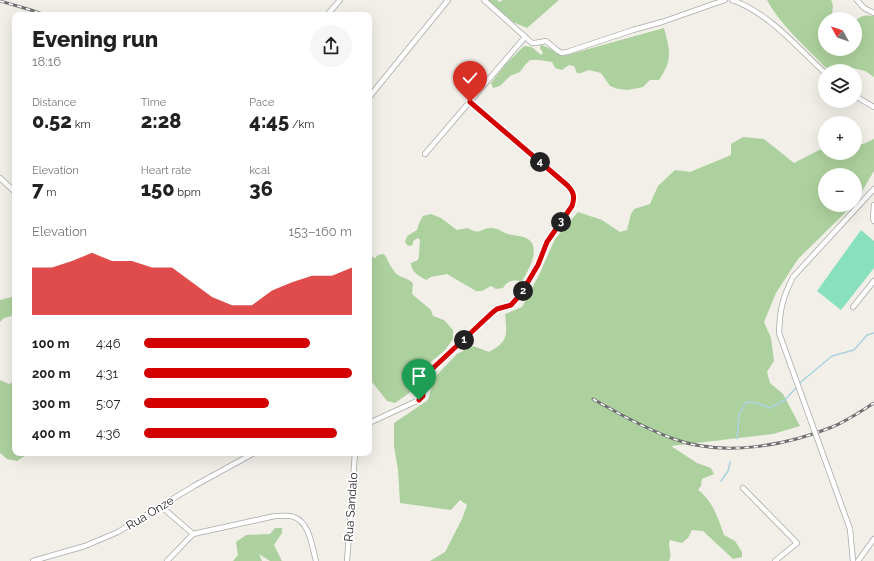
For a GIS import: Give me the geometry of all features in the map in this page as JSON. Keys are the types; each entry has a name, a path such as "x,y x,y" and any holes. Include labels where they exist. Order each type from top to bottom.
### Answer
{"street":[{"path":"330,12 340,0"},
{"path":"372,94 448,0"},
{"path":"484,0 525,37 535,43 546,41 558,51 562,52 567,52 662,22 725,0"},
{"path":"732,0 765,18 779,29 818,66"},
{"path":"858,0 864,8 874,13"},
{"path":"425,154 525,37"},
{"path":"862,100 874,107"},
{"path":"372,422 419,400 423,396 423,381 430,371 493,312 514,302 533,274 547,242 574,201 574,193 567,185 470,102"},
{"path":"0,178 12,189"},
{"path":"853,561 850,529 779,333 780,314 784,294 793,277 874,189"},
{"path":"874,205 874,221"},
{"path":"853,307 874,281"},
{"name":"Rua Onze","path":"33,561 85,546 118,532 162,507 194,486 249,456"},
{"name":"Rua Sandalo","path":"347,561 355,456"},
{"path":"743,488 797,543 775,561"},
{"path":"162,507 194,534"},
{"path":"167,561 194,534 275,516 288,516 296,518 306,528 316,561"},
{"path":"858,561 874,540"}],"green space":[{"path":"488,0 497,0 500,2 502,0 559,0 527,28 513,22"},
{"path":"767,0 831,0 833,5 832,12 818,12 818,56 862,56 862,16 874,16 874,77 862,70 862,64 822,64 787,28"},
{"path":"664,28 669,49 667,67 659,80 650,80 643,87 628,90 618,89 610,86 601,73 589,70 577,73 574,66 569,65 562,70 555,68 552,62 539,60 530,60 520,72 510,76 500,86 493,88 491,83 506,64 524,46 532,47 541,55 543,53 540,48 541,45 563,56"},
{"path":"743,137 764,139 794,163 818,151 818,160 862,160 862,144 874,139 874,171 862,191 862,168 818,168 818,212 846,212 798,259 776,293 764,322 771,338 774,361 767,372 770,383 783,394 800,426 773,434 671,446 697,463 711,468 714,474 702,479 701,486 698,490 708,499 717,516 724,535 735,541 742,552 742,557 733,559 703,531 692,530 688,538 682,543 670,540 669,561 430,561 445,552 462,519 467,505 460,500 451,510 400,503 398,470 394,446 394,423 428,400 434,378 457,354 473,346 489,352 503,341 506,332 505,314 522,307 539,275 555,239 578,212 602,220 620,232 627,230 631,214 634,209 650,204 658,186 675,170 690,172 731,155 731,144"},
{"path":"431,214 441,218 457,230 468,228 478,232 488,228 494,228 508,234 526,238 531,242 534,252 533,259 522,281 511,281 503,288 496,289 491,286 482,291 476,291 447,274 431,277 426,280 418,275 412,269 411,263 418,260 420,240 418,238 413,241 413,245 408,246 405,242 407,236 417,230 423,216"},
{"path":"861,230 874,241 874,268 841,310 817,291"},
{"path":"384,254 396,273 413,283 412,294 431,310 433,316 444,320 453,330 453,339 445,350 425,367 417,379 412,391 395,403 387,401 372,382 372,256 375,258 378,255"},
{"path":"12,297 12,316 4,318 0,322 0,300"},
{"path":"0,380 9,384 12,382 12,456 24,456 17,461 7,459 0,453"},
{"path":"275,528 282,528 282,533 274,545 282,561 270,561 259,554 262,561 233,561 238,555 236,542 246,535 270,534"}],"waterway":[{"path":"737,439 739,415 746,402 757,403 770,408 785,400 802,381 832,356 854,350 867,335 874,333"},
{"path":"721,481 728,471 730,462"}],"railway":[{"path":"0,1 37,12"},
{"path":"593,399 643,426 674,439 693,444 733,448 774,444 814,434 843,422 874,403"}],"route":[{"path":"419,400 423,396 423,381 425,376 493,312 497,309 511,305 520,295 538,265 547,242 574,201 574,193 572,189 470,102"}]}
